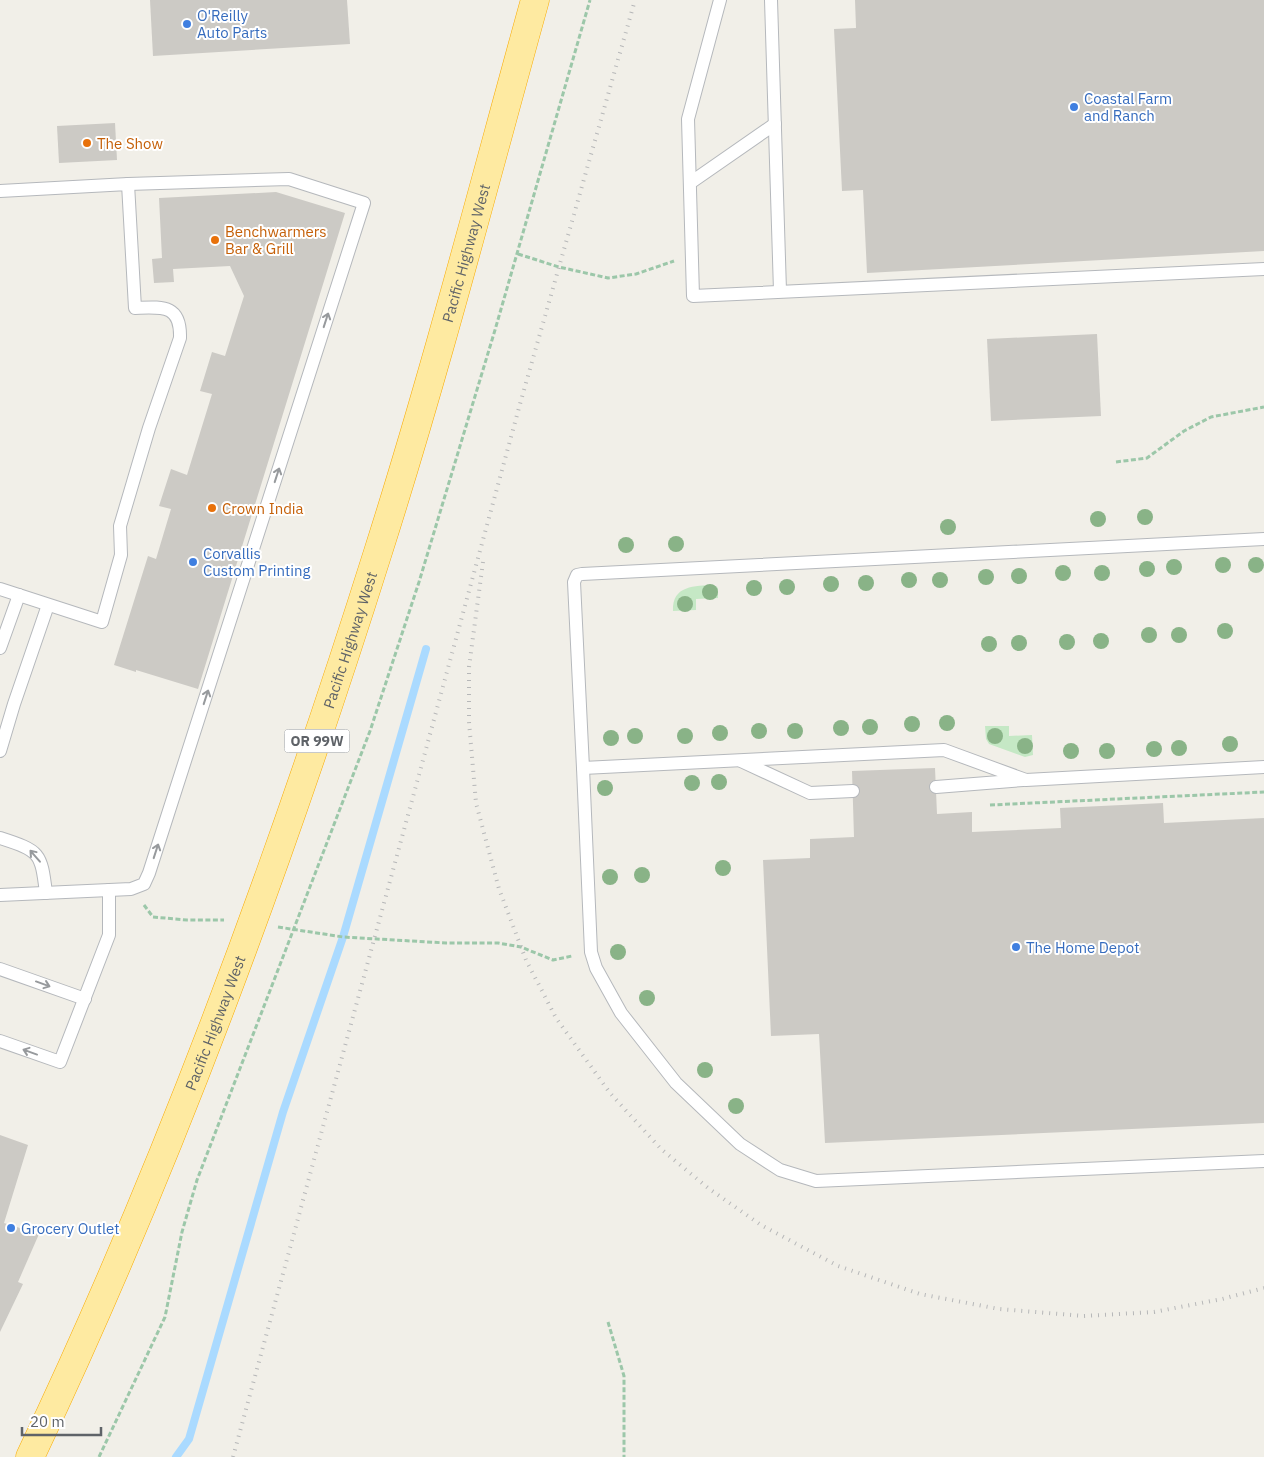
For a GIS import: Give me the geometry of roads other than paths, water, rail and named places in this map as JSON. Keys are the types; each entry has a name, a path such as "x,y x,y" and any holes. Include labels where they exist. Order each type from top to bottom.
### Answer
{"highway":[{"name":"Pacific Highway West","path":"30,1457 113,1273 190,1090 320,733 379,548 451,303 535,0"}],"lane":[{"path":"720,0 688,119 693,296 1264,269"},
{"path":"771,0 780,292"},
{"path":"690,183 775,124"},
{"path":"0,191 128,184 289,179 364,203 144,884 131,889 0,896"},
{"path":"0,589 102,622 121,555 120,526 149,428 180,338 180,324 173,312 162,307 135,308 128,184"},
{"path":"1264,539 577,575 574,582 591,952 596,968 621,1013 680,1088 740,1144 780,1170 816,1181 1264,1161"},
{"path":"0,648 19,595"},
{"path":"0,751 48,605"},
{"path":"583,768 944,750 1026,780"},
{"path":"738,760 810,793 852,791"},
{"path":"936,787 1264,766"},
{"path":"0,838 22,845 35,853 42,866 46,893"},
{"path":"0,1041 60,1062 109,935 109,890"},
{"path":"0,969 85,999"}],"waterway":[{"path":"176,1457 189,1439 283,1112 343,937 426,649"}],"railway":[{"path":"233,1457 520,404 635,0"},
{"path":"483,562 469,667 469,722 476,803 499,889 526,960 556,1018 610,1093 661,1149 708,1188 761,1225 838,1266 920,1294 999,1309 1084,1316 1154,1312 1222,1299 1264,1288"}],"place":[{"name":"O'Reilly Auto Parts","path":"187,24"},
{"name":"Coastal Farm and Ranch","path":"1074,107"},
{"name":"The Show","path":"87,143"},
{"name":"Benchwarmers Bar & Grill","path":"215,240"},
{"name":"Crown India","path":"212,508"},
{"name":"Corvallis Custom Printing","path":"193,562"},
{"name":"The Home Depot","path":"1016,947"},
{"name":"Grocery Outlet","path":"11,1228"}]}
